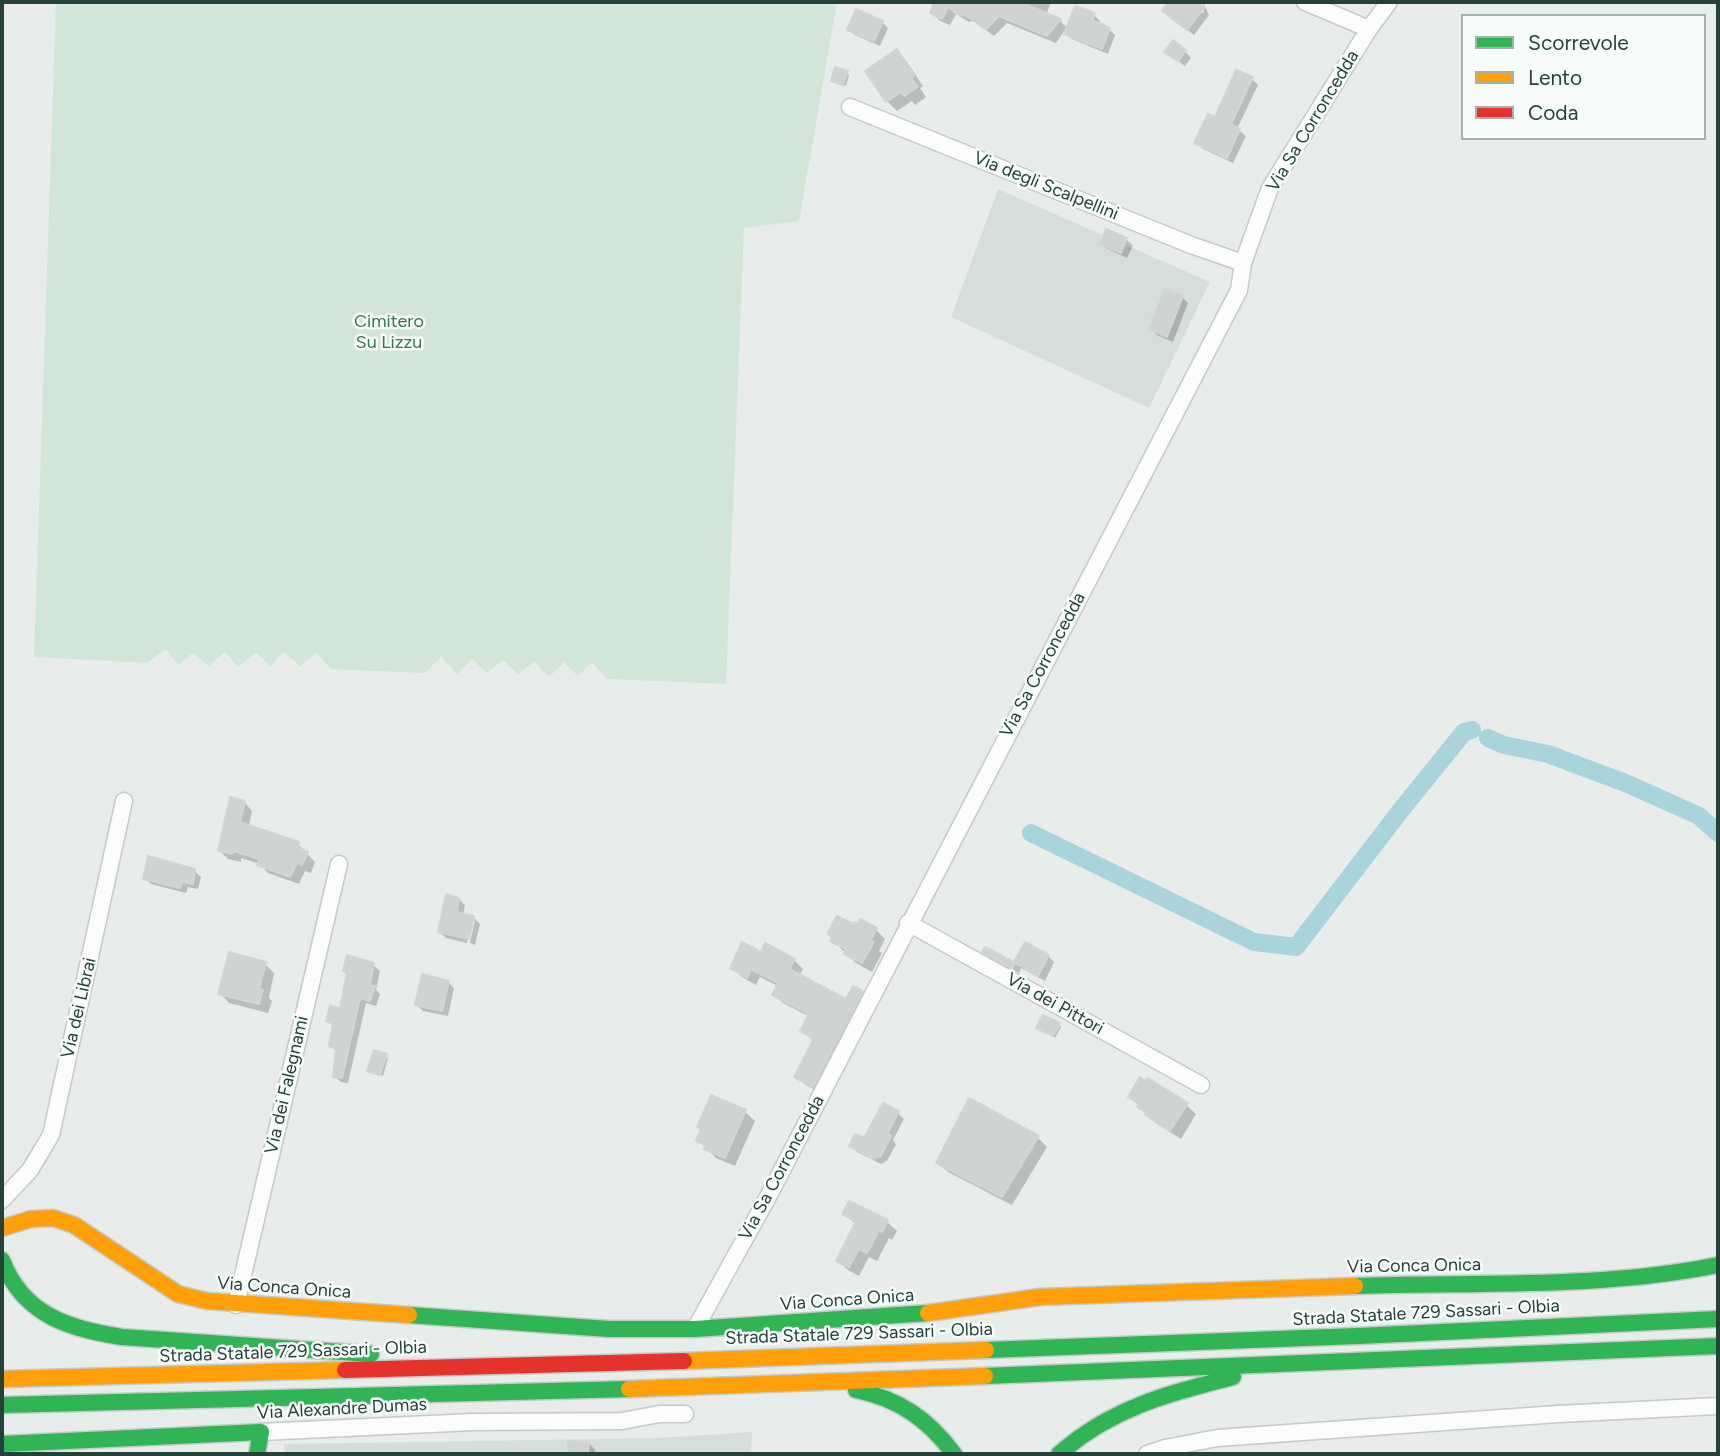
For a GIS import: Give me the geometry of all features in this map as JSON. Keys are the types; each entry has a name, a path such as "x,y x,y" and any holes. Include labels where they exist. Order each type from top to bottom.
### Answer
{"main road":[{"name":"Via Conca Onica","path":"2,1228 31,1219 53,1218 74,1225 178,1294 207,1301 609,1329 695,1329 907,1316 1040,1297 1381,1285 1609,1281 1668,1275 1718,1265"},
{"path":"2,1260 5,1274 12,1286 30,1303 82,1331 122,1337 518,1365"},
{"path":"1654,1321 1718,1310"},
{"name":"Strada Statale 729 Sassari - Olbia","path":"2,1379 263,1374 1358,1336 1718,1319"},
{"path":"2,1405 575,1391 1687,1347 1718,1348"},
{"path":"1059,1454 1111,1415 1154,1397 1295,1362"},
{"path":"804,1382 881,1394 911,1408 941,1436 954,1454"},
{"path":"257,1454 261,1432"},
{"name":"Via Alexandre Dumas","path":"2,1444 261,1432"}],"street":[{"path":"1305,2 1369,29"},
{"name":"Via Sa Corroncedda","path":"695,1329 769,1195 1239,290 1243,263 1270,188 1369,29 1389,2"},
{"name":"Via degli Scalpellini","path":"850,107 1191,245 1243,263"},
{"name":"Via dei Librai","path":"2,1200 30,1170 51,1135 124,801"},
{"name":"Via dei Falegnami","path":"236,1305 339,864"},
{"name":"Via dei Pittori","path":"908,923 1201,1085"},
{"path":"1147,1454 1217,1438 1489,1418 1718,1406"},
{"name":"Via Alexandre Dumas","path":"261,1432 428,1424 622,1421 659,1414 685,1414"}],"shaded area":[{"path":"998,189 1210,282 1149,408 951,317"},
{"path":"752,1432 751,1454 285,1454 284,1444 659,1438"}],"green space":[{"name":"Cimitero Su Lizzu","path":"56,2 837,2 799,221 744,228 726,684 607,679 592,662 578,676 564,662 549,677 534,662 518,674 503,660 487,673 472,659 457,674 441,657 425,673 331,669 316,653 300,666 284,652 270,666 256,652 238,667 225,652 209,666 193,653 178,665 166,649 147,663 34,657"}],"building":[{"path":"934,2 1020,2 1061,19 1047,36 999,16 986,29 948,7 942,19 930,13"},
{"path":"1168,2 1198,2 1204,8 1187,30 1162,11"},
{"path":"1075,6 1095,13 1092,20 1110,28 1102,49 1064,34"},
{"path":"856,9 883,21 874,41 847,30"},
{"path":"1173,40 1186,50 1178,61 1164,52"},
{"path":"897,49 918,87 904,96 901,92 886,102 865,71"},
{"path":"835,67 848,71 843,85 831,81"},
{"path":"1236,70 1253,77 1231,124 1240,129 1227,158 1194,143 1208,114 1215,117"},
{"path":"1106,229 1127,238 1121,253 1100,244"},
{"path":"1165,289 1183,296 1167,337 1149,329"},
{"path":"230,797 245,801 240,822 299,842 298,848 308,852 302,865 297,863 290,877 257,865 260,859 233,851 232,854 218,851"},
{"path":"148,856 195,869 193,884 182,882 180,888 143,879"},
{"path":"446,894 459,898 457,912 474,916 469,939 438,932"},
{"path":"837,916 853,924 857,924 860,919 877,928 870,941 874,942 862,963 844,954 846,949 830,941 832,937 827,934"},
{"path":"742,942 761,952 765,943 795,959 789,969 846,999 853,986 863,991 813,1087 794,1077 814,1038 800,1031 809,1014 772,995 778,983 751,969 747,978 730,968"},
{"path":"1025,942 1049,955 1038,976 1015,963 1012,969 982,952 985,947 1014,962"},
{"path":"229,952 266,962 259,989 263,990 259,1004 218,994"},
{"path":"347,955 374,963 370,985 375,986 370,1001 360,998 342,1078 333,1077 336,1049 329,1046 333,1024 326,1021 330,1006 340,1008 347,973 343,971"},
{"path":"422,974 449,981 442,1011 415,1005"},
{"path":"1043,1015 1060,1023 1053,1036 1036,1028"},
{"path":"374,1050 387,1054 380,1075 367,1071"},
{"path":"1140,1077 1146,1081 1148,1078 1188,1103 1170,1131 1145,1115 1146,1113 1137,1107 1139,1104 1128,1097"},
{"path":"711,1095 746,1110 725,1158 704,1149 706,1145 696,1141 701,1129 697,1127"},
{"path":"969,1098 1039,1136 1002,1197 936,1163"},
{"path":"883,1103 899,1111 887,1134 891,1136 881,1156 874,1159 849,1146 855,1134 864,1138"},
{"path":"849,1201 888,1220 882,1232 879,1230 867,1253 859,1249 849,1267 836,1261 856,1221 842,1214"},
{"path":"568,1441 589,1442 588,1454 568,1454"}],"waterway":[{"path":"1031,833 1254,942 1296,947 1464,732 1472,730"},
{"path":"1488,738 1504,745 1548,754 1628,784 1699,816 1718,833"}],"traffic: fast":[{"path":"2,1260 11,1279 35,1306 66,1324 102,1334 371,1354"},
{"path":"1355,1286 1583,1281 1673,1273 1718,1265"},
{"path":"409,1315 609,1329 695,1329 928,1313"},
{"path":"986,1350 1718,1319"},
{"path":"985,1376 1718,1346"},
{"path":"1059,1454 1079,1438 1120,1414 1163,1397 1233,1377"},
{"path":"2,1405 629,1389"},
{"path":"856,1390 886,1399 911,1412 934,1431 954,1454"},
{"path":"2,1444 261,1432 257,1454"}],"traffic: slow":[{"path":"2,1228 31,1219 53,1218 74,1225 178,1294 207,1301 409,1315"},
{"path":"928,1313 1040,1297 1355,1286"},
{"path":"684,1361 986,1350"},
{"path":"2,1379 345,1370"},
{"path":"629,1389 985,1376"}],"traffic: jam":[{"path":"345,1370 684,1361"}]}
